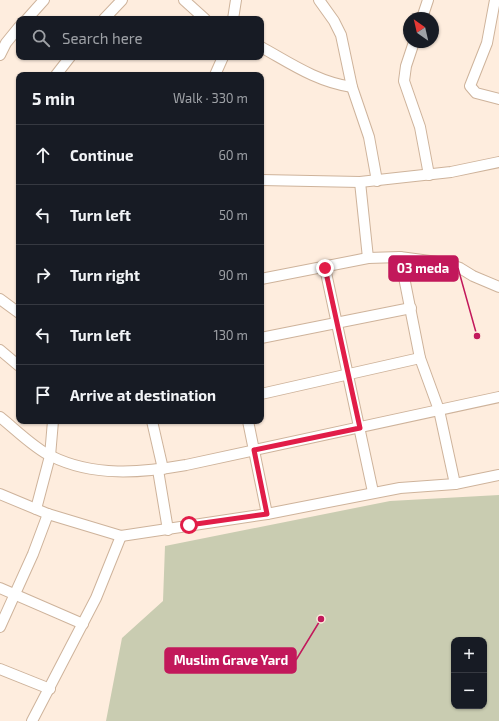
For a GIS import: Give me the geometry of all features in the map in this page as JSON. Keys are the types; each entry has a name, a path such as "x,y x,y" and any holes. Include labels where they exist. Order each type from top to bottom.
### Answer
{"street":[{"path":"30,16 44,0"},
{"path":"107,16 122,0"},
{"path":"184,0 202,16"},
{"path":"233,16 236,0"},
{"path":"319,0 334,21 341,35 352,87 369,137 377,181"},
{"path":"424,12 428,0"},
{"path":"495,0 487,43 470,86 476,93 499,100"},
{"path":"0,55 3,41 16,30"},
{"path":"412,48 406,66 404,81 420,127 430,175"},
{"path":"264,49 316,78 335,85 352,87"},
{"path":"58,72 68,60"},
{"path":"216,72 222,60"},
{"path":"264,180 377,181 430,175 499,162"},
{"path":"360,182 368,258"},
{"path":"400,257 420,358 439,410 455,484"},
{"path":"264,278 325,268 368,258 400,257 445,263 460,268 473,276 499,286"},
{"path":"325,268 373,492"},
{"path":"0,300 16,311"},
{"path":"264,337 411,308"},
{"path":"0,350 16,363"},
{"path":"264,393 420,358"},
{"path":"0,417 50,456 80,466 111,472 160,470 360,428 499,396"},
{"path":"36,509 50,456 53,424"},
{"path":"152,424 168,530"},
{"path":"249,424 267,514"},
{"path":"0,494 48,514 122,536 267,514 351,499 373,492 400,488 455,484 499,475"},
{"path":"0,627 48,514"},
{"path":"32,721 96,598 122,536"},
{"path":"0,588 83,624"},
{"path":"0,669 50,689"}],"green space":[{"path":"499,495 499,721 106,721 122,638 163,601 165,546 390,501"}],"place":[{"name":"03 meda","path":"477,336"},
{"name":"Muslim Grave Yard","path":"321,619"}],"route":[{"path":"189,525 267,514 254,450 360,428 325,268"}]}
